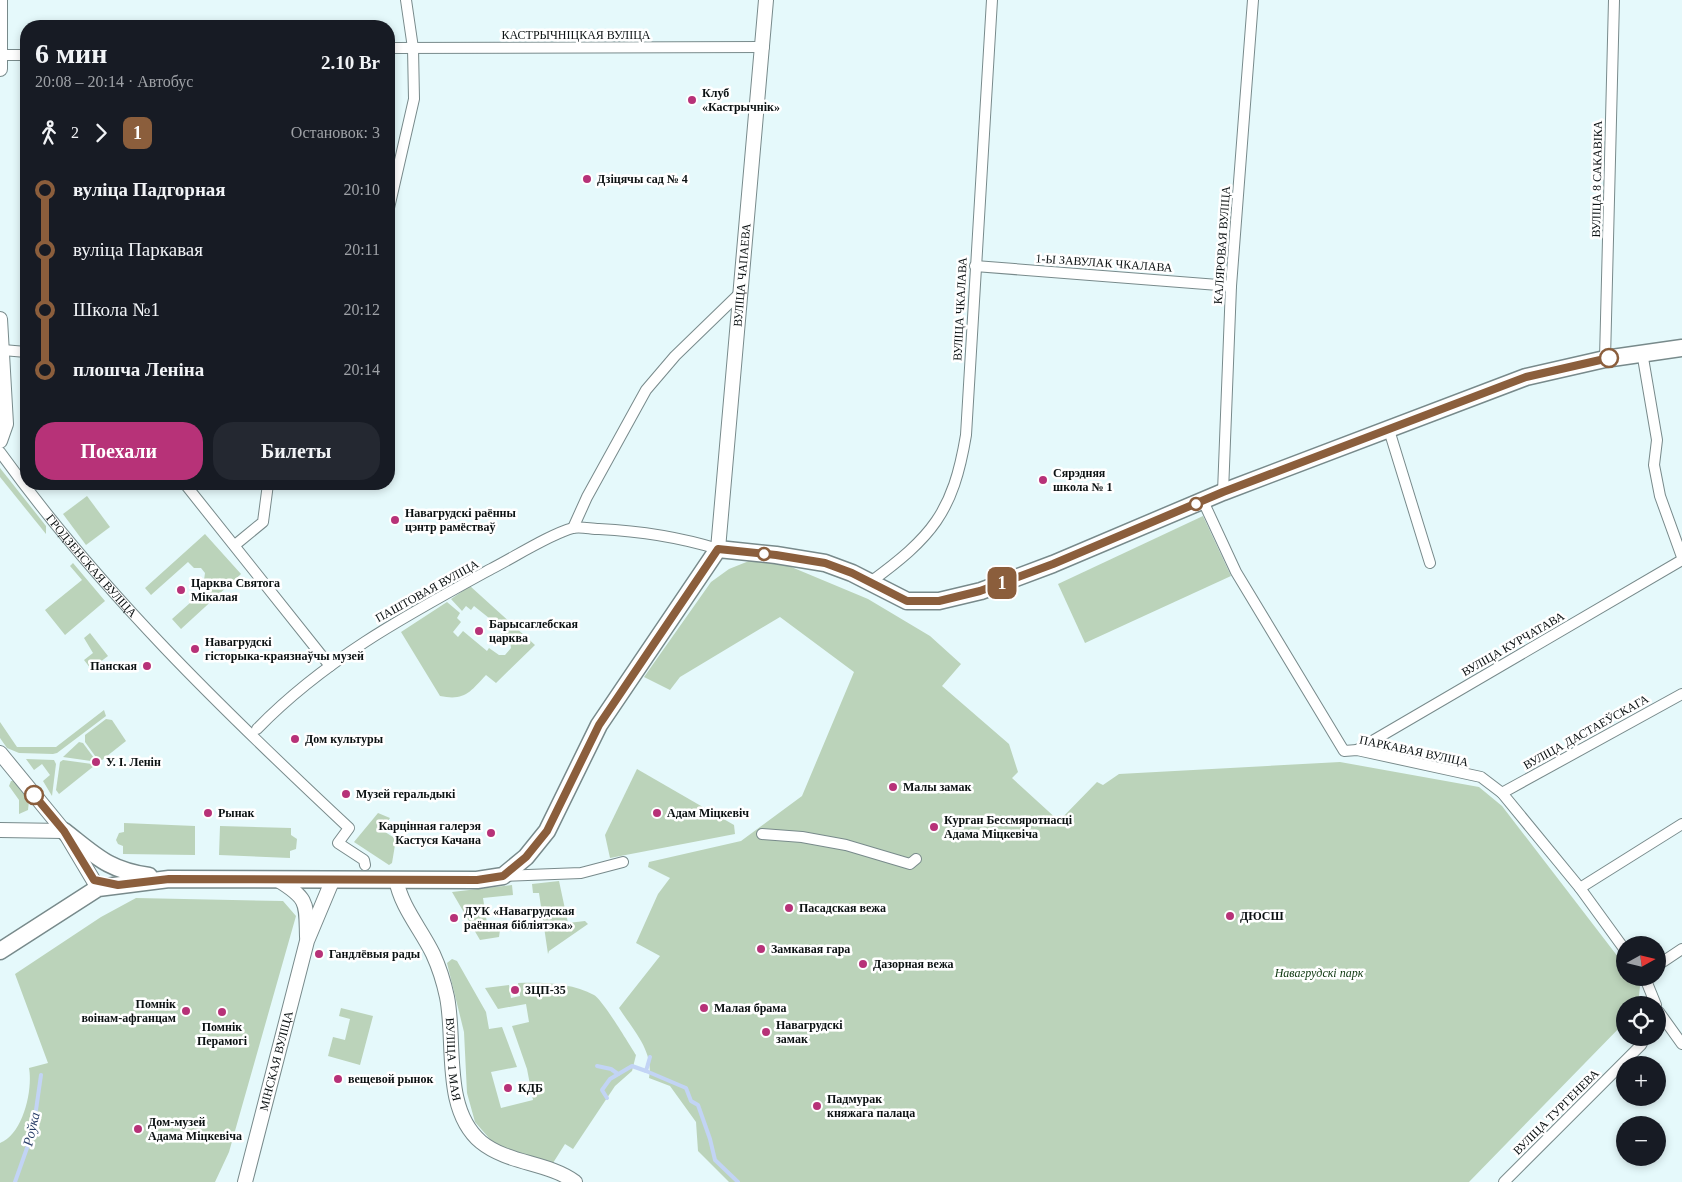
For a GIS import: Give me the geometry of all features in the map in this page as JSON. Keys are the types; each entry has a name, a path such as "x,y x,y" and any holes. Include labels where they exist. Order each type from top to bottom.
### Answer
{"main road":[{"path":"0,951 82,898 96,884 118,885 169,879 477,880 503,876 526,857 547,831 599,725 718,549 776,555 825,563 907,601 939,601 980,591 1053,564 1223,492 1526,377 1642,352 1682,348"},
{"path":"64,831 106,865 132,873 169,879"}],"street":[{"path":"0,0 0,62 20,56"},
{"path":"395,182 414,99 413,48 406,0"},
{"name":"ВУЛІЦА ЧАПАЕВА","path":"718,549 764,47 766,0"},
{"name":"ВУЛІЦА ЧКАЛАВА","path":"869,583 912,549 941,517 953,493 961,464 966,435 992,0"},
{"name":"КАЛЯРОВАЯ ВУЛІЦА","path":"1223,492 1232,286 1253,0"},
{"name":"ВУЛІЦА 8 САКАВІКА","path":"1605,359 1614,0"},
{"name":"КАСТРЫЧНІЦКАЯ ВУЛІЦА","path":"395,48 764,47"},
{"name":"1-Ы ЗАВУЛАК ЧКАЛАВА","path":"975,266 1232,286"},
{"path":"574,528 588,497 646,390 675,356 741,292"},
{"path":"0,319 6,424 0,441"},
{"path":"3,350 20,351"},
{"path":"1642,352 1657,440 1654,465 1660,496 1682,559"},
{"path":"1389,430 1430,563"},
{"name":"ГРОДЗЕНСКАЯ ВУЛІЦА","path":"0,452 20,480"},
{"name":"ГРОДЗЕНСКАЯ ВУЛІЦА","path":"27,490 79,555 191,675 250,736 349,828 338,843 364,860 365,864"},
{"path":"190,490 330,666"},
{"path":"235,545 263,522 267,490"},
{"name":"ПАРКАВАЯ ВУЛІЦА","path":"1203,501 1236,572 1344,751 1357,750 1481,778 1502,793 1580,888 1616,938"},
{"name":"ПАШТОВАЯ ВУЛІЦА","path":"257,729 288,698 330,666 394,622 527,550 574,528 679,537 718,549"},
{"name":"ВУЛІЦА КУРЧАТАВА","path":"1357,750 1682,559"},
{"name":"ВУЛІЦА ДАСТАЕЎСКАГА","path":"1502,793 1682,694"},
{"path":"0,753 64,831 96,884"},
{"path":"1580,888 1682,824"},
{"path":"0,830 64,831"},
{"path":"762,834 802,837 846,845 910,864 916,859"},
{"path":"503,876 581,872 622,862"},
{"name":"МІНСКАЯ ВУЛІЦА","path":"245,1182 307,941 333,879"},
{"name":"МІНСКАЯ ВУЛІЦА","path":"278,880 303,898 306,906 307,941"},
{"name":"ВУЛІЦА 1 МАЯ","path":"396,880 398,893 433,954 447,999 455,1087 468,1126 480,1141 493,1150 559,1173 575,1182"},
{"path":"1666,960 1682,949"},
{"path":"1666,1021 1682,1044"},
{"name":"ВУЛІЦА ТУРГЕНЕВА","path":"1504,1182 1639,1046"}],"green space":[{"path":"0,468 46,526 46,534 0,477"},
{"path":"87,496 110,527 86,545 63,514"},
{"path":"1203,516 1231,576 1085,643 1058,584"},
{"path":"205,534 241,574 181,629 172,619 209,586 204,580 205,573 201,568 194,568 188,562 151,595 145,588"},
{"name":"Навагрудскі парк","path":"749,561 777,561 868,599 930,636 961,664 942,686 1009,744 1018,772 1012,778 1059,821 1097,782 1103,785 1119,774 1340,762 1479,787 1502,806 1616,954 1616,986 1640,986 1639,996 1616,996 1616,1031 1469,1182 729,1182 698,1151 696,1122 670,1086 649,1078 650,1068 645,1050 619,1008 660,956 636,943 658,894 670,878 648,867 649,862 741,841 802,796 854,672 780,617 680,677 670,690 644,677 711,582 729,569"},
{"path":"73,563 105,601 65,635 45,610 82,580 70,566"},
{"path":"470,586 535,645 496,683 486,675 466,694 455,697 440,696 401,632 447,602 460,613 457,618 461,622 453,632 458,637 463,631 487,651 489,648 499,655 505,655 511,648 510,641 501,634 504,630 474,606 471,610 466,606 462,611 451,599"},
{"path":"90,633 108,656 91,669 84,660 93,653 84,638"},
{"path":"104,710 106,716 57,753 19,753 7,748 0,738 0,722 17,747 56,747"},
{"path":"106,719 112,720 126,741 102,760 98,760 85,742 85,735"},
{"path":"79,742 83,743 94,758 91,761 63,757"},
{"path":"26,759 54,760 56,764 52,796 43,781 50,775 42,764 34,770"},
{"path":"63,760 92,764 94,766 59,794 56,790 60,762"},
{"path":"637,769 734,825 735,834 610,858 605,835"},
{"path":"11,781 15,781 29,801 28,810 19,814 19,800 9,786"},
{"path":"378,813 390,818 382,830 396,839 392,863 389,865 354,842"},
{"path":"124,823 195,826 195,855 123,854 123,846 118,844 116,840 119,833 124,832"},
{"path":"220,826 291,828 291,835 297,839 296,849 290,851 290,858 219,855"},
{"path":"559,881 568,923 585,921 588,924 549,951 548,954 539,893 533,893 532,884"},
{"path":"512,885 513,895 483,898 487,923 495,923 500,930 499,937 480,940 452,892"},
{"path":"136,898 283,901 296,916 229,1152 215,1182 0,1182 0,1143 15,1131 25,1110 28,1099 29,1068 48,1063 15,974 101,917"},
{"path":"452,959 457,961 486,1012 489,1029 502,1027 517,1067 491,1072 501,1108 533,1100 527,1069 512,1026 529,1022 526,1004 498,1009 485,988 509,985 511,998 520,996 518,983 557,984 586,991 598,998 636,1055 632,1071 615,1086 573,1149 565,1144 553,1163 495,1145 475,1122 467,1093 464,1032 447,963"},
{"path":"341,1008 373,1016 360,1065 328,1056 333,1037 345,1040 350,1019 339,1016"}],"waterway":[{"path":"650,1057 646,1071 686,1088 691,1101 698,1105 715,1160 738,1182"},
{"path":"597,1066 611,1069 618,1074"},
{"path":"607,1098 602,1090 610,1079 632,1066 646,1071"},
{"name":"Роўка","path":"15,1182 33,1131 41,1075"}],"bus line":[{"name":"1","path":"34,795 64,831 94,880 103,884 118,885 169,879 278,880 365,878 477,880 503,876 526,857 547,831 599,725 718,549 776,555 825,563 852,573 907,601 939,601 980,591 1053,564 1223,492 1526,377 1609,358"}],"place":[{"name":"Клуб «Кастрычнік»","path":"692,100"},
{"name":"Дзіцячы сад № 4","path":"587,179"},
{"name":"Сярэдняя школа № 1","path":"1043,480"},
{"name":"Навагрудскі раённы цэнтр рамёстваў","path":"395,520"},
{"name":"Царква Святога Мікалая","path":"181,590"},
{"name":"Барысаглебская царква","path":"479,631"},
{"name":"Навагрудскі гісторыка-краязнаўчы музей","path":"195,649"},
{"name":"Панская","path":"147,666"},
{"name":"Дом культуры","path":"295,739"},
{"name":"У. І. Ленін","path":"96,762"},
{"name":"Малы замак","path":"893,787"},
{"name":"Музей геральдыкі","path":"346,794"},
{"name":"Рынак","path":"208,813"},
{"name":"Адам Міцкевіч","path":"657,813"},
{"name":"Курган Бессмяротнасці Адама Міцкевіча","path":"934,827"},
{"name":"Карцінная галерэя Кастуся Качана","path":"491,833"},
{"name":"Пасадская вежа","path":"789,908"},
{"name":"ДЮСШ","path":"1230,916"},
{"name":"ДУК «Навагрудская раённая бібліятэка»","path":"454,918"},
{"name":"Замкавая гара","path":"761,949"},
{"name":"Гандлёвыя рады","path":"319,954"},
{"name":"Дазорная вежа","path":"863,964"},
{"name":"3ЦП-35","path":"515,990"},
{"name":"Малая брама","path":"704,1008"},
{"name":"Помнік воінам-афганцам","path":"186,1011"},
{"name":"Помнік Перамогі","path":"222,1012"},
{"name":"Навагрудскі замак","path":"766,1032"},
{"name":"вещевой рынок","path":"338,1079"},
{"name":"КДБ","path":"508,1088"},
{"name":"Падмурак княжага палаца","path":"817,1106"},
{"name":"Дом-музей Адама Міцкевіча","path":"138,1129"}]}
